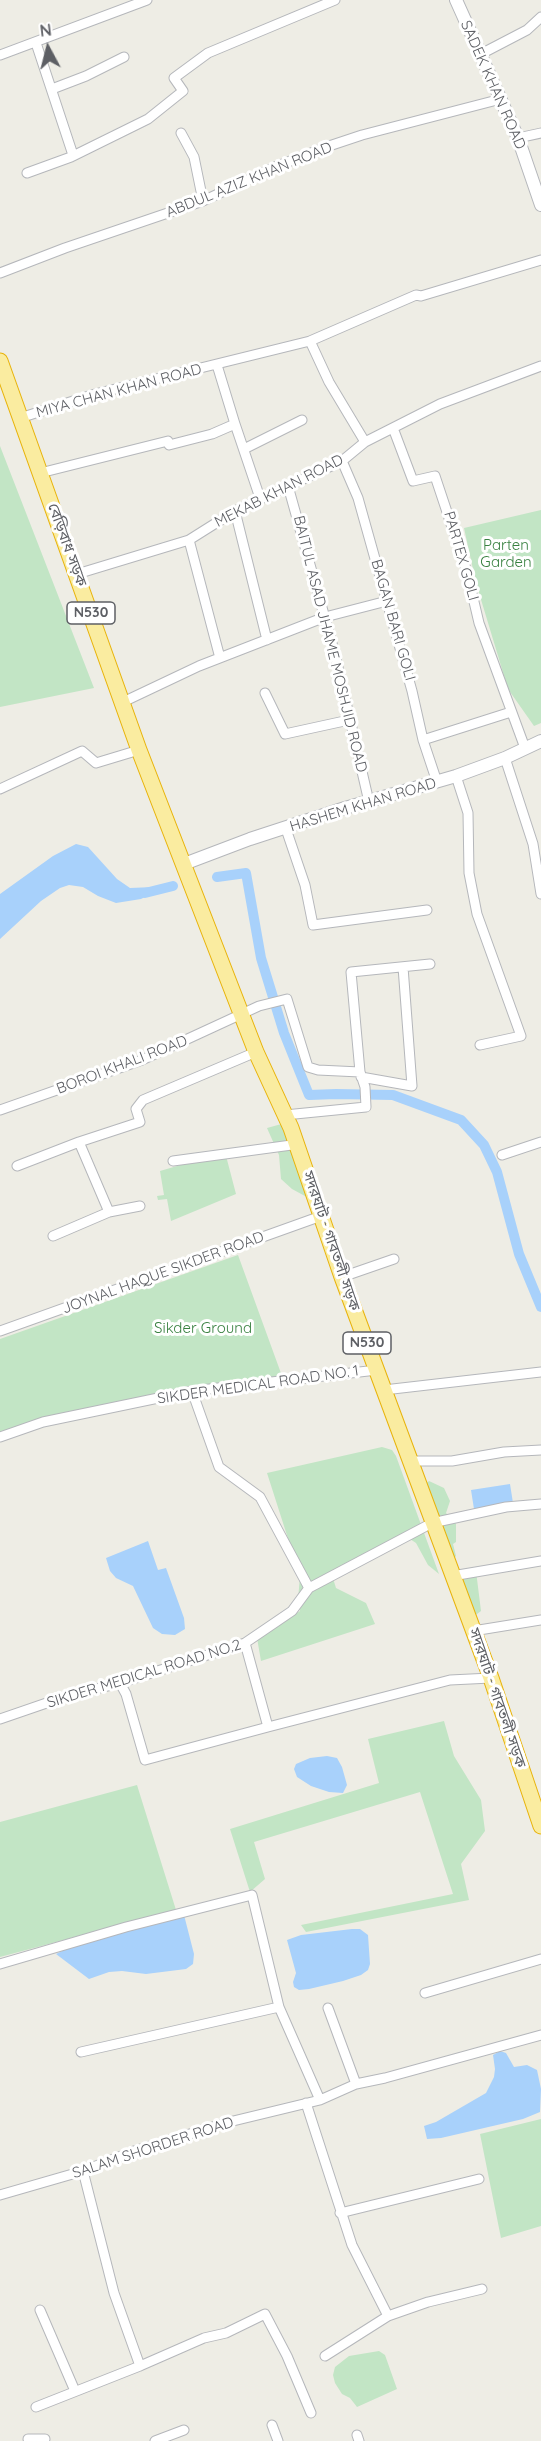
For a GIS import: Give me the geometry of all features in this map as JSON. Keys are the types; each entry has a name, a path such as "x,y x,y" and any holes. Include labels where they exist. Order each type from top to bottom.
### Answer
{"highway":[{"name":"বেড়িবাধ সড়ক","path":"0,361 139,750 183,864"},
{"name":"সদরঘাট - গাবতলী সড়ক","path":"183,864 256,1052 298,1144 324,1215 342,1277 491,1678 541,1826"}],"street":[{"path":"0,55 36,43 117,5 147,0"},
{"path":"27,173 73,155 148,118 183,91 174,78 208,54 335,0"},
{"name":"SADEK KHAN ROAD","path":"456,0 518,138 541,205"},
{"path":"479,55 527,30 541,17"},
{"path":"36,43 73,155"},
{"path":"52,89 86,76 124,57"},
{"name":"ABDUL AZIZ KHAN ROAD","path":"0,273 65,248 203,201 275,167 332,145 501,99"},
{"path":"181,133 194,157 203,201"},
{"path":"518,138 541,133"},
{"name":"MIYA CHAN KHAN ROAD","path":"20,418 106,391 310,341 394,303 541,260"},
{"path":"310,341 329,382 365,442"},
{"path":"217,365 260,498"},
{"name":"MEKAB KHAN ROAD","path":"77,574 189,540 260,498 342,461 365,442 393,428 465,393 541,366"},
{"path":"244,449 302,420"},
{"path":"40,473 168,441 169,445 212,434 235,424"},
{"name":"PARTEX GOLI","path":"393,428 413,481 435,476 467,572 479,623 525,748"},
{"name":"BAGAN BARI GOLI","path":"342,461 355,489 436,782"},
{"name":"BAITUL ASAD JHAME MOSHJID ROAD","path":"288,486 325,617 369,802"},
{"path":"235,511 267,640"},
{"path":"189,540 220,658"},
{"path":"123,702 220,658 325,617 387,601"},
{"path":"265,693 285,734 349,720"},
{"path":"423,740 511,712"},
{"name":"HASHEM KHAN ROAD","path":"183,864 249,839 286,829 345,808 456,776 506,758 541,741"},
{"path":"0,789 82,751 96,763 139,750"},
{"path":"506,758 533,844 541,894"},
{"path":"456,776 468,813 469,873 477,914 521,1036 480,1045"},
{"path":"286,829 304,885 313,926 427,910"},
{"path":"285,1115 366,1107 351,972 430,964"},
{"path":"361,1075 412,1086 403,967"},
{"name":"BOROI KHALI ROAD","path":"0,1110 142,1060 259,1006 287,999 308,1067 361,1075"},
{"path":"17,1166 140,1122 136,1109 143,1100 256,1052"},
{"path":"79,1142 109,1212"},
{"path":"502,1155 541,1142"},
{"path":"174,1161 298,1144"},
{"path":"53,1236 109,1212 141,1206"},
{"name":"JOYNAL HAQUE SIKDER ROAD","path":"0,1331 324,1215"},
{"path":"342,1277 394,1258"},
{"name":"SIKDER MEDICAL ROAD NO. 1","path":"0,1437 43,1422 192,1391 377,1370"},
{"path":"384,1390 541,1372"},
{"path":"192,1391 219,1467 260,1497 309,1588"},
{"path":"410,1461 452,1461 504,1452 541,1450"},
{"name":"SIKDER MEDICAL ROAD NO.2","path":"0,1719 64,1697 120,1683 245,1643 292,1611 309,1588 432,1523 506,1507 541,1504"},
{"path":"452,1576 541,1561"},
{"path":"473,1631 541,1620"},
{"path":"245,1643 268,1727"},
{"path":"120,1683 126,1694 145,1760 450,1680 491,1678"},
{"path":"0,1964 126,1927 252,1895 279,2007 320,2100"},
{"path":"425,1992 541,1959"},
{"path":"81,2052 279,2007"},
{"path":"328,2008 356,2084"},
{"name":"SALAM SHORDER ROAD","path":"0,2195 219,2125 320,2100 356,2084 386,2078 541,2035"},
{"path":"306,2103 352,2245 388,2316"},
{"path":"83,2170 114,2293 140,2366"},
{"path":"340,2213 479,2179"},
{"path":"325,2356 388,2316 428,2302 482,2289"},
{"path":"40,2310 75,2391"},
{"path":"36,2407 204,2338 226,2333 265,2314 287,2356 311,2413"},
{"path":"272,2425 278,2441"},
{"path":"155,2441 184,2430"},
{"path":"26,2440 45,2439"}],"green space":[{"path":"0,446 94,688 0,707"},
{"name":"Parten Garden","path":"541,510 541,723 534,726 508,689 476,583 464,528"},
{"path":"285,1123 316,1202 292,1189 281,1179 279,1155 267,1128"},
{"path":"225,1152 236,1194 171,1221 167,1199 158,1200 157,1196 164,1195 160,1171"},
{"name":"Sikder Ground","path":"238,1255 282,1376 216,1385 0,1433 0,1339"},
{"path":"382,1447 392,1450 396,1456 439,1574 428,1565 416,1543 407,1537 331,1572 336,1588 366,1603 375,1624 261,1661 257,1638 300,1611 298,1600 300,1576 267,1473"},
{"path":"429,1481 444,1488 450,1501 446,1513 456,1524 456,1542 453,1544 456,1556 449,1564 421,1487"},
{"path":"476,1571 481,1611 473,1617 460,1577"},
{"path":"444,1721 454,1756 481,1800 485,1831 461,1864 469,1900 306,1932 301,1925 453,1894 420,1792 254,1842 265,1879 250,1892 230,1829 379,1783 368,1739"},
{"path":"137,1785 176,1910 0,1957 0,1822"},
{"path":"541,2119 541,2226 501,2238 480,2134"},
{"path":"379,2351 385,2355 397,2389 357,2407 350,2398 342,2394 335,2383 333,2375 335,2367 349,2356"}],"water":[{"path":"76,844 88,847 117,879 130,888 154,887 158,890 141,899 116,903 83,887 69,885 60,888 41,901 0,939 0,894 53,856"},
{"path":"510,1484 513,1503 474,1509 471,1490"},
{"path":"148,1541 158,1570 166,1568 184,1618 185,1629 175,1635 162,1634 153,1628 133,1586 116,1578 110,1571 106,1558"},
{"path":"327,1756 337,1758 342,1767 347,1785 343,1793 329,1792 311,1786 297,1777 294,1769 296,1764 310,1758"},
{"path":"184,1915 194,1954 193,1964 186,1969 146,1974 109,1972 89,1979 56,1954 68,1948"},
{"path":"360,1929 368,1935 370,1964 368,1970 343,1981 309,1989 299,1990 294,1987 296,1973 287,1940 301,1935"},
{"path":"500,2051 506,2053 514,2067 527,2065 537,2070 541,2089 540,2112 523,2119 441,2138 427,2139 424,2126 436,2122 486,2093 494,2077 493,2055"}],"waterway":[{"path":"217,877 246,873 261,958 284,1033 309,1095 393,1095 461,1120 484,1145 497,1172 519,1254 541,1307"},
{"path":"145,893 173,886"}]}
